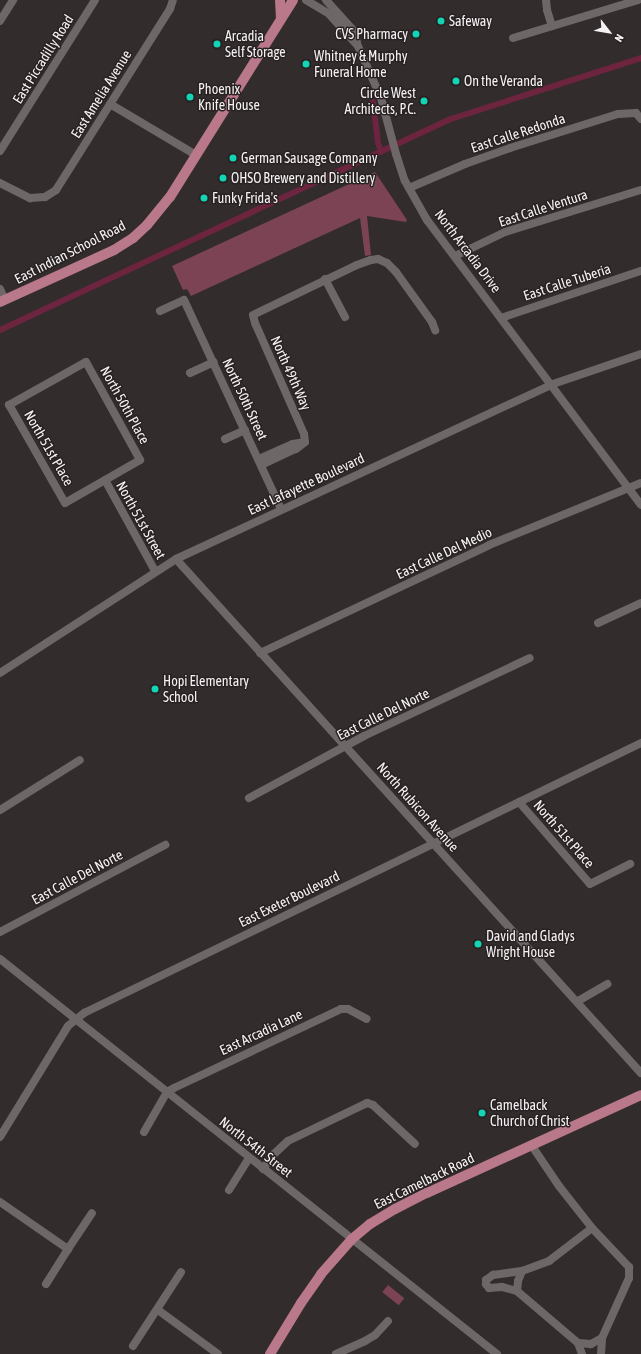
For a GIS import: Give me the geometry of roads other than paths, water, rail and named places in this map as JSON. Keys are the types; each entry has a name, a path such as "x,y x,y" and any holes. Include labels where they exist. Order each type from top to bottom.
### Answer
{"main road":[{"path":"280,0 281,19"},
{"name":"East Indian School Road","path":"2,301 114,250 139,233 166,204 293,0"},
{"name":"East Camelback Road","path":"270,1354 314,1283 352,1239 370,1224 395,1208 641,1096"}],"street":[{"path":"0,21 13,0"},
{"name":"East Piccadilly Road","path":"0,151 95,0"},
{"name":"East Amelia Avenue","path":"0,183 25,197 36,198 45,197 60,186 170,9 173,0"},
{"name":"North Arcadia Drive","path":"306,0 329,14 358,46 377,87 395,151 409,188 427,220 641,505"},
{"path":"317,0 338,14"},
{"path":"326,0 352,29 358,46"},
{"path":"546,0 552,26"},
{"path":"512,38 638,0"},
{"path":"110,104 196,156"},
{"name":"East Calle Redonda","path":"409,188 465,164 510,148 618,114 636,112 640,117"},
{"name":"East Calle Ventura","path":"455,256 505,232 641,190"},
{"path":"345,317 325,280 371,260 378,259 386,263 396,272 432,322 435,330"},
{"name":"East Calle Tuberia","path":"502,318 641,271"},
{"name":"North 49th Way","path":"260,462 280,453 296,449 304,442 304,434 254,323 253,315 325,280"},
{"path":"0,289 2,301"},
{"name":"North 50th Street","path":"160,310 184,300 282,509"},
{"name":"East Lafayette Boulevard","path":"0,673 176,559 550,385 641,354"},
{"name":"North 50th Place","path":"9,405 86,362 140,460 105,480"},
{"path":"190,373 214,362"},
{"name":"North 51st Place","path":"9,405 65,503 105,480"},
{"path":"225,439 246,430"},
{"name":"North 51st Street","path":"105,480 155,572"},
{"name":"East Calle Del Medio","path":"260,653 489,545 641,483"},
{"name":"North Rubicon Avenue","path":"176,559 641,1072"},
{"path":"598,623 641,603"},
{"name":"East Calle Del Norte","path":"249,798 345,746 530,658"},
{"name":"East Exeter Boulevard","path":"0,1138 68,1026 75,1019 98,1006 641,744"},
{"path":"0,810 80,760"},
{"name":"North 51st Place","path":"519,802 590,884 630,864"},
{"name":"East Calle Del Norte","path":"0,932 165,845"},
{"name":"North 54th Street","path":"0,959 496,1354"},
{"path":"578,1001 608,984"},
{"name":"East Arcadia Lane","path":"167,1092 341,1009 348,1009 367,1019"},
{"path":"144,1132 167,1092"},
{"path":"263,1169 274,1154 288,1141 369,1103 415,1144"},
{"path":"532,1146 559,1186 592,1228 629,1267 629,1278 602,1338 601,1354"},
{"path":"229,1190 249,1158"},
{"path":"0,1202 68,1249"},
{"path":"46,1284 92,1213"},
{"path":"582,1354 578,1343 517,1292 502,1288 489,1288 486,1284 486,1280 493,1274 522,1271 549,1260 592,1228"},
{"path":"517,1292 518,1281 522,1271"},
{"path":"134,1346 152,1315 158,1310 182,1272"},
{"path":"158,1310 218,1354"},
{"path":"336,1354 375,1335 388,1321"},
{"path":"578,1343 591,1344 602,1338"}],"waterway":[{"path":"0,330 451,119 641,58"},
{"path":"373,102 378,143 381,151"}],"place":[{"name":"Safeway","path":"441,21"},
{"name":"CVS Pharmacy","path":"416,34"},
{"name":"Arcadia Self Storage","path":"217,44"},
{"name":"Whitney & Murphy Funeral Home","path":"306,64"},
{"name":"On the Veranda","path":"456,81"},
{"name":"Phoenix Knife House","path":"190,97"},
{"name":"Circle West Architects, P.C.","path":"424,101"},
{"name":"German Sausage Company","path":"233,158"},
{"name":"OHSO Brewery and Distillery","path":"223,178"},
{"name":"Funky Frida's","path":"204,198"},
{"name":"Hopi Elementary School","path":"155,689"},
{"name":"David and Gladys Wright House","path":"478,944"},
{"name":"Camelback Church of Christ","path":"482,1113"}]}
